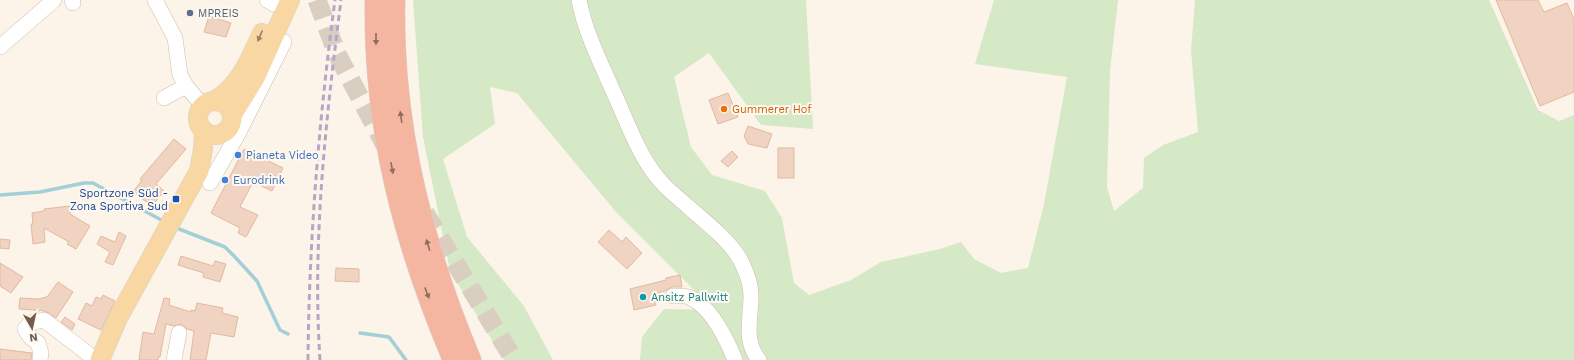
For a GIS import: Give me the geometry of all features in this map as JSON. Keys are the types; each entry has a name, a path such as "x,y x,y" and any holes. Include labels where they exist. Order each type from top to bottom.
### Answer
{"highway":[{"path":"376,0 376,57 385,135 393,177 412,249 427,295 454,360"},
{"path":"394,0 398,97 417,203 439,281 470,360"}],"main road":[{"path":"225,128 199,121 200,110 223,96 238,82 277,1"},
{"path":"100,360 118,318 176,211 204,177 203,149 225,128 255,78 277,1"},
{"path":"209,104 224,103 230,110 225,128"}],"street":[{"path":"155,0 175,38 180,75 186,86 209,104"},
{"path":"579,0 590,37 643,156 664,185 706,222 740,260 748,278 751,294 748,334 750,344 759,360"},
{"path":"0,47 49,2"},
{"path":"204,177 225,128 284,42"},
{"path":"164,98 186,86"},
{"path":"673,296 690,297 705,309 728,341 736,360"},
{"path":"40,360 41,354 38,343 30,337 26,329 30,323 44,320 96,360"},
{"path":"174,360 179,333"}],"green space":[{"path":"413,0 806,0 813,129 761,125 709,53 674,77 691,147 712,175 765,191 782,218 794,283 809,295 851,280 881,262 940,249 961,242 974,259 1001,273 1028,268 1044,204 1067,77 975,64 994,0 1118,0 1110,71 1107,187 1114,211 1143,188 1144,158 1163,145 1198,132 1191,50 1195,0 1489,0 1538,110 1559,121 1574,115 1574,360 640,360 642,337 664,309 714,310 616,212 517,93 490,87 495,124 443,159 467,237 524,306 553,360 504,360 450,271 423,137"}],"building":[{"path":"1496,0 1538,0 1544,12 1567,3 1574,19 1574,92 1540,106"},
{"path":"209,16 231,23 226,37 204,32"},
{"path":"728,93 738,117 718,124 709,100"},
{"path":"748,126 772,134 767,148 748,144 744,136"},
{"path":"174,139 186,149 156,184 164,191 152,206 133,192 142,180 140,179"},
{"path":"778,148 794,148 794,178 778,178"},
{"path":"244,149 283,168 272,191 253,182 240,207 258,215 246,237 238,233 240,228 211,213"},
{"path":"732,151 738,157 728,167 721,161"},
{"path":"70,206 70,214 90,226 76,249 67,244 69,242 44,228 45,242 33,244 31,224 33,224 32,213 44,211 44,209"},
{"path":"609,230 622,242 626,237 642,253 627,269 598,242"},
{"path":"119,232 126,236 113,265 105,262 110,252 97,244 101,236 115,242"},
{"path":"0,239 10,240 9,249 0,248"},
{"path":"181,256 213,266 215,261 226,264 220,282 203,277 204,273 178,265"},
{"path":"0,263 23,277 11,293 0,286"},
{"path":"336,268 359,269 359,282 335,281"},
{"path":"680,275 682,287 672,287 654,294 656,305 634,310 630,289"},
{"path":"58,282 73,292 56,318 49,313 40,310 38,312 34,310 19,309 20,298 38,299 47,297"},
{"path":"103,295 115,301 101,330 78,319 86,303 92,306 96,297 101,299"},
{"path":"164,298 170,299 169,305 191,312 191,310 195,311 197,303 223,308 222,313 238,317 234,337 211,333 206,360 190,360 194,331 187,329 181,324 174,326 166,324 160,357 158,357 158,360 139,360 143,332 154,334"},
{"path":"65,317 75,324 72,330 61,322"},
{"path":"0,349 32,353 31,360 0,360"}],"waterway":[{"path":"0,195 40,192 84,183 93,183 165,222"},
{"path":"174,227 225,247 257,281 280,330 288,334"},
{"path":"360,333 389,337 406,360"}],"tunnel":[{"path":"317,0 337,54 385,145"},
{"path":"425,213 514,360"}],"railway":[{"path":"308,360 310,270 316,180 324,90 335,0"},
{"path":"320,360 318,315 319,225 330,90 341,0"}],"place":[{"name":"MPREIS","path":"190,13"},
{"name":"Gummerer Hof","path":"724,109"},
{"name":"Pianeta Video","path":"238,155"},
{"name":"Eurodrink","path":"225,180"},
{"name":"Sportzone Süd - Zona Sportiva Sud","path":"176,199"},
{"name":"Ansitz Pallwitt","path":"643,297"}]}
